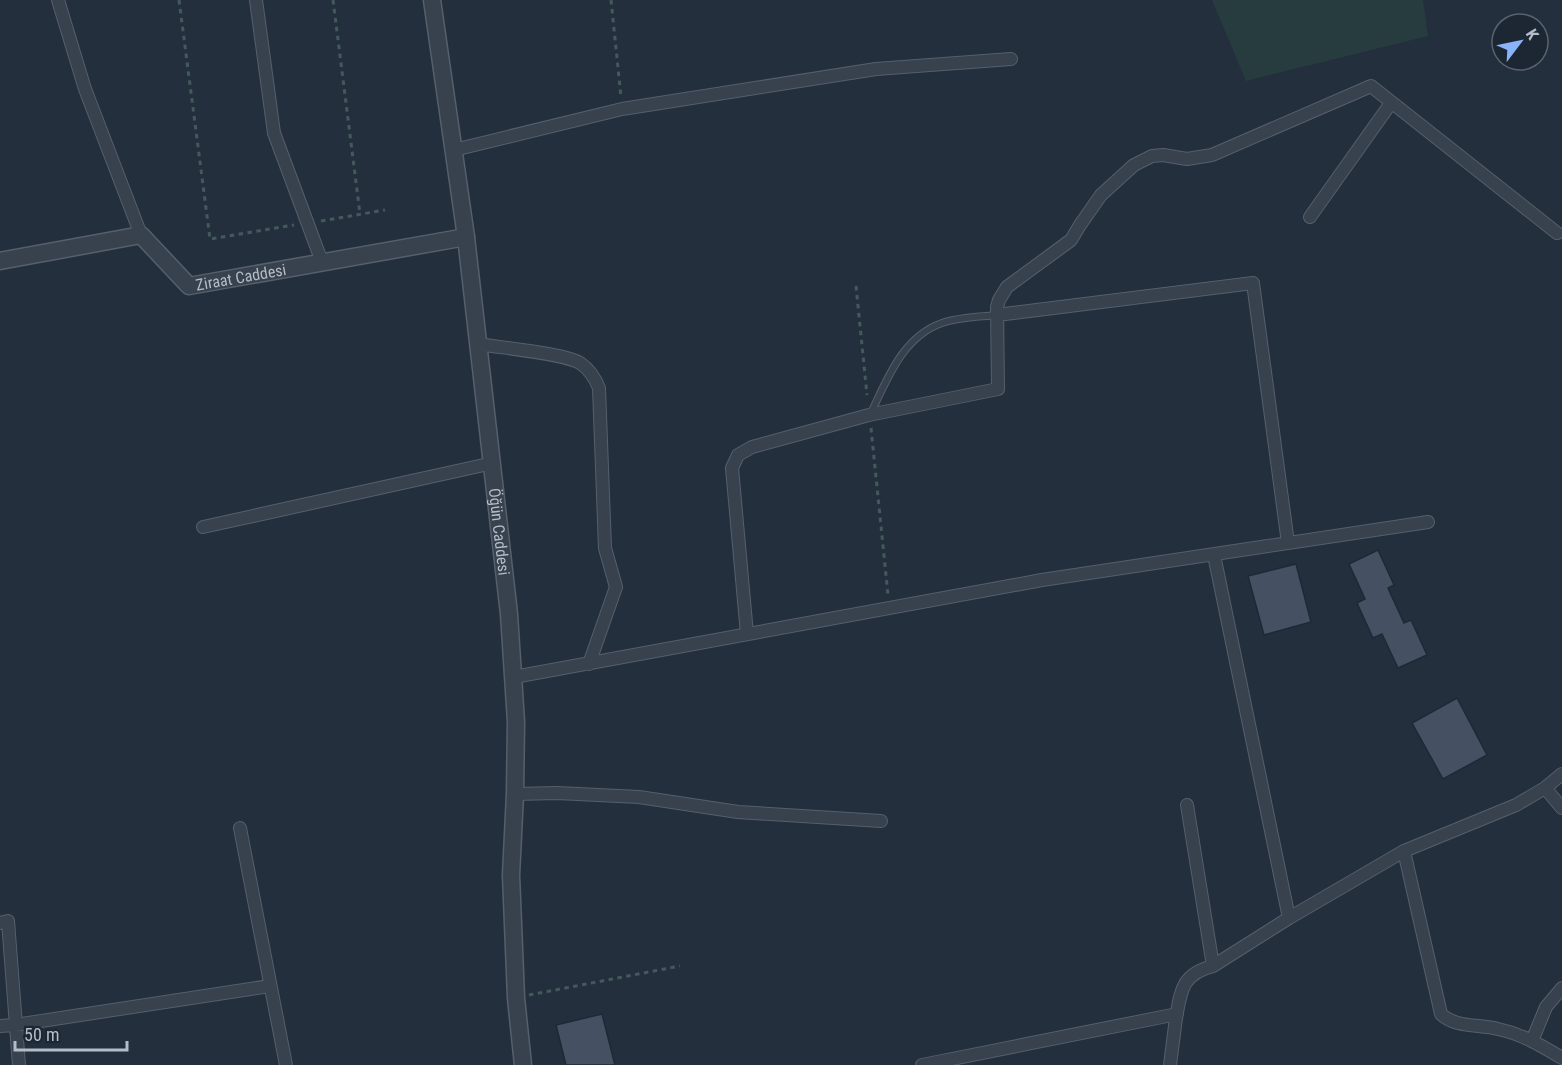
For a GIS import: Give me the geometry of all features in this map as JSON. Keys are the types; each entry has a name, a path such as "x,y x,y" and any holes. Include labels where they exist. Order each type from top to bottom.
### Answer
{"street":[{"path":"0,261 141,235 85,89 58,0"},
{"path":"256,0 274,133 322,262"},
{"name":"Öğün Caddesi","path":"432,0 466,237 509,614 514,677 515,794 511,875 516,998 524,1065"},
{"path":"454,150 622,109 876,69 1011,58"},
{"path":"747,634 732,468 734,461 742,452 752,447 869,415 998,388 997,315 999,300 1007,286 1071,240 1101,195 1142,160 1163,155 1187,159 1212,155 1371,86 1560,236"},
{"path":"1310,217 1391,103"},
{"name":"Ziraat Caddesi","path":"141,235 189,286 466,237"},
{"path":"997,315 1252,283 1288,543"},
{"path":"479,344 570,358 586,367 598,388 605,548 616,587 589,664"},
{"path":"203,527 493,463"},
{"path":"514,677 1042,580 1428,522"},
{"path":"1214,555 1289,918"},
{"path":"1170,1065 1180,991 1200,969 1213,966 1289,918 1404,851 1516,805 1545,788 1562,774"},
{"path":"1545,788 1562,808"},
{"path":"515,794 598,794 672,801 738,812 881,821"},
{"path":"1187,805 1213,966"},
{"path":"240,828 286,1065"},
{"path":"1404,851 1441,1014 1446,1019 1458,1023 1500,1029 1532,1041 1562,1058"},
{"path":"0,923 8,921 19,1065"},
{"path":"0,1026 270,986"},
{"path":"1532,1041 1546,1007 1562,988"},
{"path":"922,1065 1177,1014"}],"lane":[{"path":"869,415 891,370 905,350 919,337 928,330 947,322 997,315"}],"path":[{"path":"179,0 210,239 385,210"},
{"path":"333,0 360,214"},
{"path":"611,0 622,109"},
{"path":"856,286 889,608"},
{"path":"516,998 680,966"}],"green space":[{"path":"1212,0 1423,0 1428,36 1246,81"}],"building":[{"path":"1378,550 1394,585 1388,588 1404,623 1411,620 1427,655 1398,668 1382,634 1373,638 1357,603 1365,599 1349,564"},
{"path":"1296,564 1311,622 1264,635 1248,576"},
{"path":"1457,698 1487,755 1443,779 1412,723"},
{"path":"602,1014 615,1065 566,1065 556,1025"}]}
